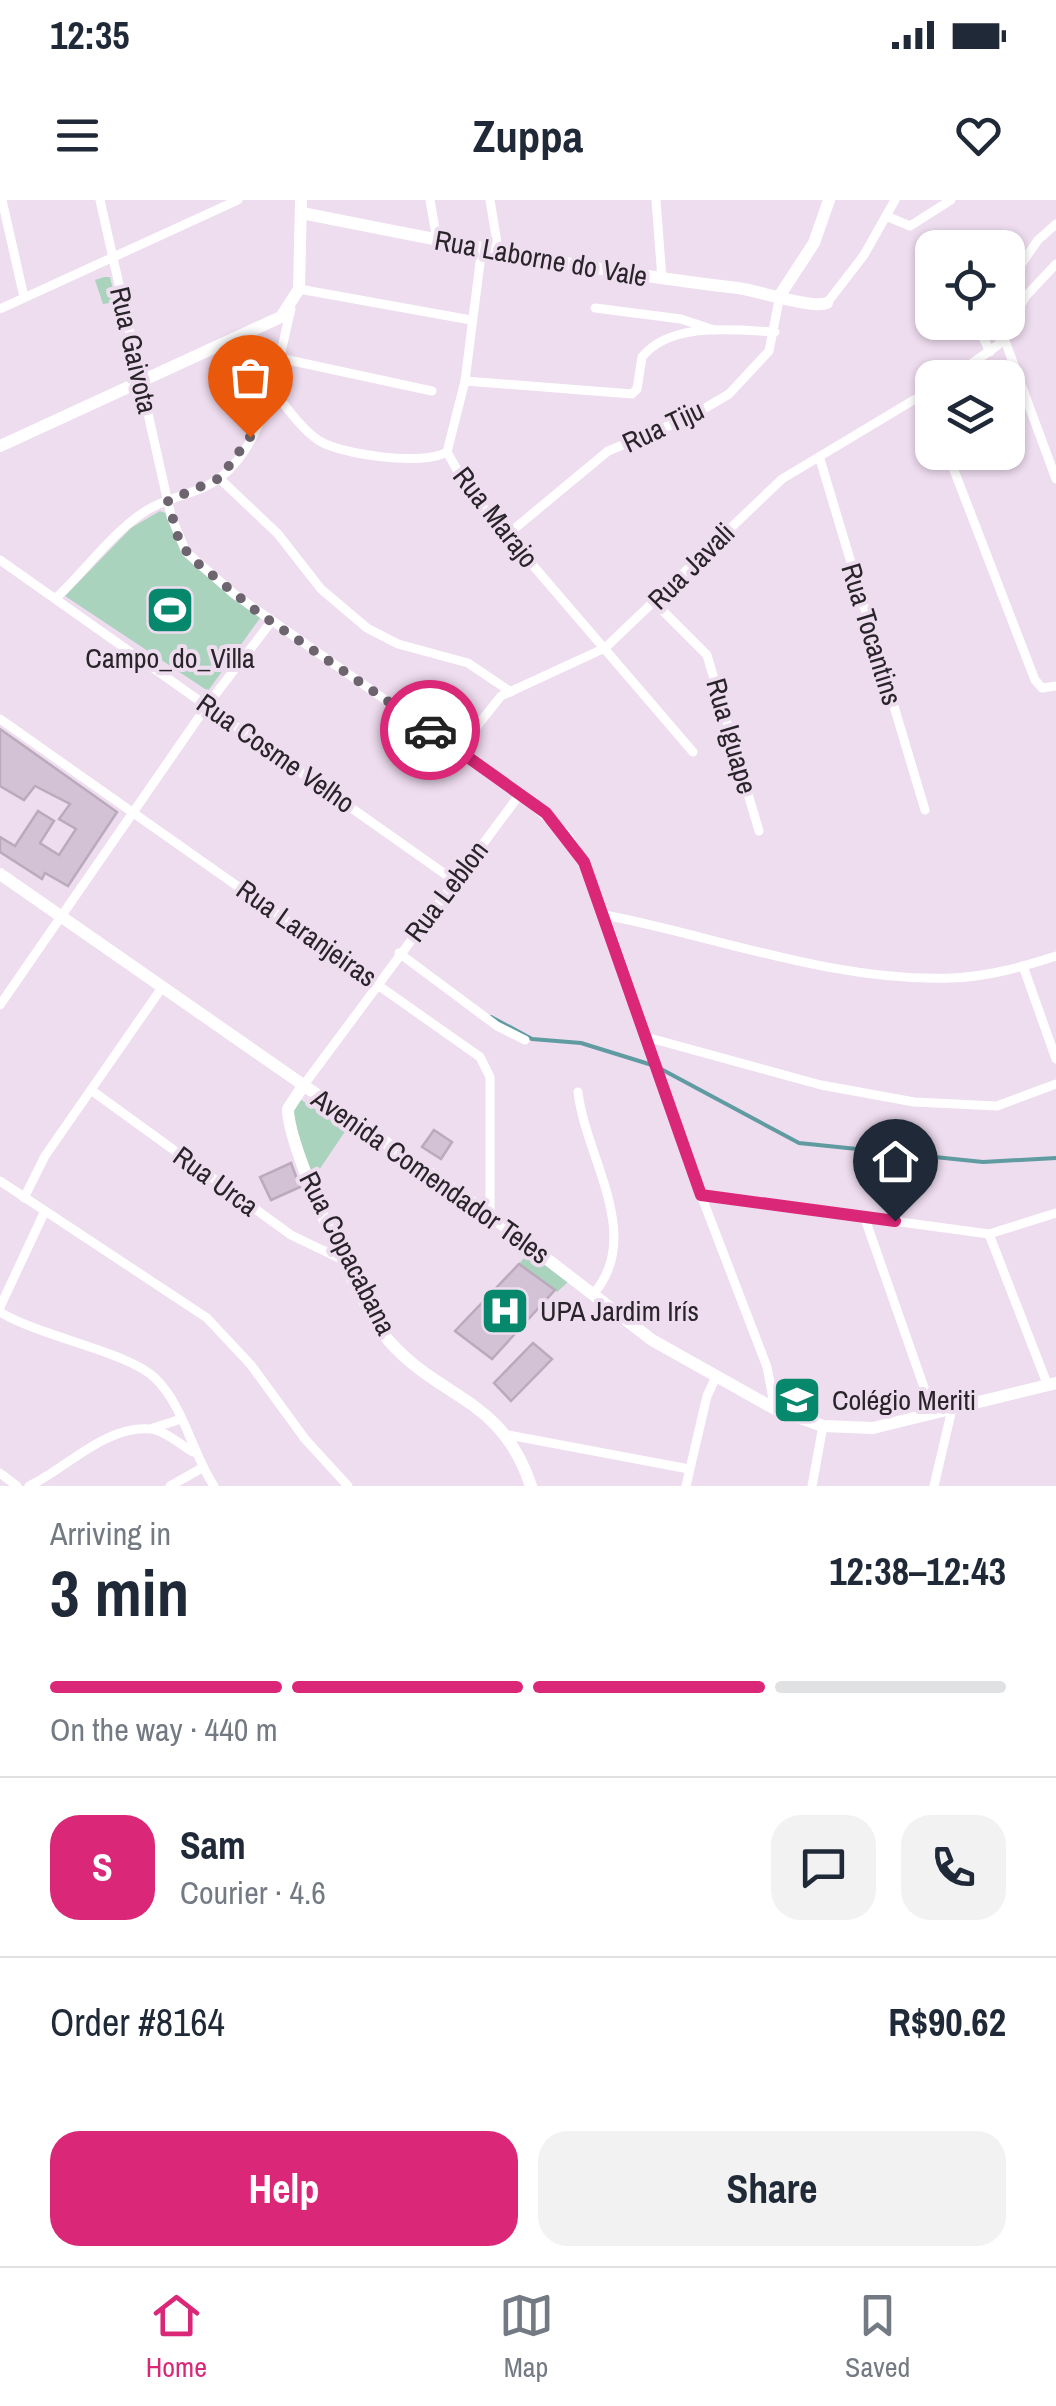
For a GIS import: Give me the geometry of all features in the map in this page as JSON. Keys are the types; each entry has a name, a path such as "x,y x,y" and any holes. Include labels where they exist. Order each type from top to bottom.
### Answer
{"main road":[{"path":"780,295 814,243 830,200"},
{"name":"Rua Laborne do Vale","path":"302,206 436,240 780,295 813,306 827,303"},
{"path":"0,446 260,329 291,307 299,289 302,206"},
{"name":"Avenida Comendador Teles","path":"0,874 490,1215 652,1340 776,1409 824,1426 874,1428 1052,1385"},
{"name":"Rua Copacabana","path":"303,1086 291,1102 288,1120 321,1209 389,1341 472,1401 508,1435 531,1486"}],"street":[{"path":"2,200 24,298"},
{"name":"Rua Gaivota","path":"100,200 168,501 186,552 271,622 520,794 567,835 584,862 701,1195 761,1350 776,1409"},
{"path":"0,309 238,200"},
{"path":"430,200 436,240"},
{"path":"490,200 498,249"},
{"path":"656,200 662,279"},
{"path":"827,303 864,256 895,200"},
{"path":"886,216 910,226 951,200"},
{"path":"1025,259 1056,224"},
{"name":"Rua Marajo","path":"482,247 465,381 447,452 469,491 692,752"},
{"path":"1025,298 1056,264"},
{"path":"299,289 471,320"},
{"name":"Rua Tiju","path":"508,534 608,452 690,418 729,394 758,366 776,332 780,295"},
{"path":"56,598 133,520 220,478 250,437 270,387 291,307"},
{"path":"596,308 682,319 714,330"},
{"path":"465,381 632,394 648,349 670,337 714,330 776,332"},
{"path":"984,340 990,352"},
{"path":"978,360 1002,340"},
{"path":"1005,340 1056,479"},
{"path":"279,358 432,391"},
{"path":"270,387 324,443 414,460 436,459 447,452"},
{"name":"Rua Javali","path":"458,750 493,703 606,648 772,487 915,400"},
{"name":"Rua Tocantins","path":"820,459 924,810"},
{"path":"953,470 1037,685 1056,686"},
{"path":"220,478 278,534 321,589 367,628 398,644 468,663 511,692"},
{"name":"Rua Cosme Velho","path":"0,560 452,879"},
{"name":"Rua Iguape","path":"655,603 707,655 759,830"},
{"path":"0,1005 208,704 271,622"},
{"name":"Rua Laranjeiras","path":"0,719 380,982 480,1057 488,1068 490,1215"},
{"name":"Rua Leblon","path":"303,1086 452,879 520,794"},
{"path":"604,915 854,971 951,978 1023,966 1056,956"},
{"path":"403,948 497,1026 525,1040"},
{"path":"1023,966 1056,1059"},
{"path":"24,1198 37,1169 163,986"},
{"path":"646,1038 820,1085 914,1102 997,1106 1056,1084"},
{"name":"Rua Urca","path":"91,1090 291,1235 347,1261"},
{"path":"578,1092 582,1124 614,1223 614,1260 594,1293"},
{"path":"0,1181 206,1318 251,1366 305,1439 348,1486"},
{"path":"701,1195 989,1234 1056,1213"},
{"path":"44,1213 0,1310 38,1332 142,1368 162,1386 181,1420 192,1452 214,1486"},
{"path":"864,1216 933,1414"},
{"path":"989,1234 1052,1385"},
{"path":"686,1486 706,1396 716,1377"},
{"path":"934,1486 952,1409"},
{"path":"29,1486 102,1442 181,1420"},
{"path":"812,1486 824,1426"},
{"path":"154,1428 192,1452"},
{"path":"508,1435 689,1469"},
{"path":"170,1486 202,1468"},
{"path":"0,1473 17,1486"}],"green space":[{"path":"110,277 116,302 103,304 95,280"},
{"name":"Campo_do_Villa","path":"160,511 168,514 194,566 260,618 208,691 65,596 131,528"},
{"path":"297,1097 346,1130 313,1179 292,1118"},
{"path":"528,1253 568,1282 557,1292 519,1264"}],"building":[{"path":"0,729 117,812 68,886 45,873 42,879 0,852 0,837 15,846 38,811 54,821 40,843 59,855 76,829 59,819 70,804 35,786 24,800 0,786"},
{"path":"434,1130 452,1142 441,1159 422,1147"},
{"path":"291,1163 300,1187 271,1200 260,1177"},
{"name":"UPA Jardim Irís","path":"519,1264 555,1290 492,1359 455,1331"},
{"path":"533,1343 552,1359 511,1401 494,1383"}],"waterway":[{"path":"491,1017 532,1039 581,1043 652,1065"},
{"path":"661,1069 799,1143 983,1162 1056,1158"}],"way so far":[{"path":"250,437 220,478 168,501 180,544 260,614 430,730"}],"place":[{"name":"Campo_do_Villa","path":"170,610"},
{"name":"UPA Jardim Irís","path":"505,1311"},
{"name":"Colégio Meriti","path":"797,1400"}],"route":[{"path":"430,730 546,813 567,835 584,862 701,1195 895,1221"}]}
